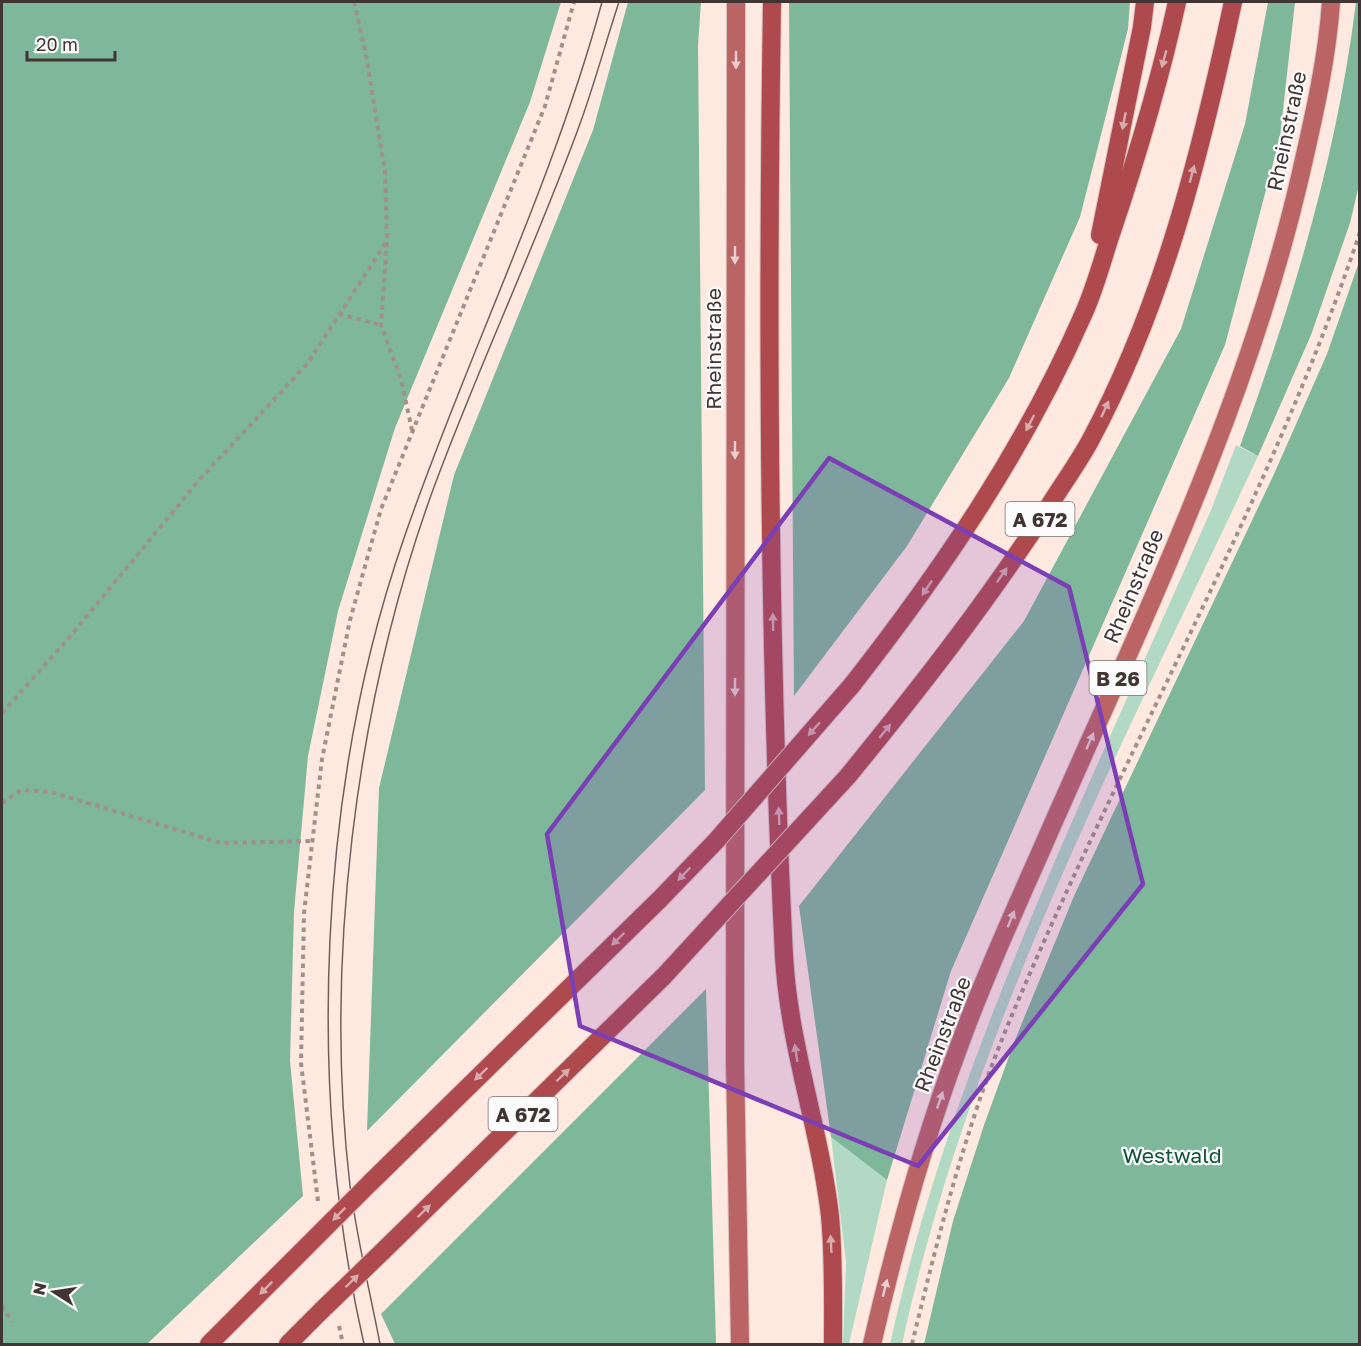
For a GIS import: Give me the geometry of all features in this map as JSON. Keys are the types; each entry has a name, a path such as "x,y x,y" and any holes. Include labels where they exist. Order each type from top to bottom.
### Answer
{"highway":[{"path":"772,2 770,178 773,650 784,961 796,1057 830,1215 833,1344"},
{"path":"1084,314 1142,27 1145,2"},
{"name":"A 672","path":"210,1344 716,841 852,685 922,596 986,499 1027,430 1084,314 1129,180 1165,56 1177,2"},
{"name":"A 672","path":"288,1344 664,976 848,776 950,650 1031,534 1090,441 1138,339 1176,230 1213,96 1233,2"}],"main road":[{"name":"Rheinstraße","path":"736,2 735,1061 740,1344"},
{"name":"Rheinstraße","path":"872,1344 912,1187 958,1047 1018,903 1148,611 1243,374 1272,287 1294,204 1312,123 1331,2"}],"path":[{"path":"354,2 366,55 385,171 387,241 381,325 401,379 412,430"},
{"path":"318,1204 301,1063 304,913 322,759 350,620 381,509 545,106 574,2"},
{"path":"912,1344 934,1252 967,1140 1006,1030 1061,902 1249,503 1305,377 1338,297 1359,232"},
{"path":"2,713 68,639 200,479 307,364 387,241"},
{"path":"339,314 381,325"},
{"path":"2,802 21,790 51,792 221,843 313,841"},
{"path":"2,1306 12,1322"},
{"path":"338,1321 343,1344"}],"highlighted area":[{"path":"829,458 1069,587 1143,884 918,1166 580,1026 547,834"}],"green space":[{"path":"2,2 561,2 530,102 395,428 338,611 308,756 294,912 290,1061 303,1196 147,1344 2,1344"},
{"path":"628,2 701,2 698,45 705,790 367,1131 379,788 454,475 593,130"},
{"path":"789,2 1130,2 1128,29 1080,217 1009,378 907,546 794,696"},
{"path":"1268,2 1295,2 1280,137 1225,345 951,971 887,1180 831,1137 799,906 1024,621 1181,329 1245,124"},
{"path":"1356,2 1360,2 1359,185 1350,223 1311,335 1258,456 1240,446 1278,337 1311,227 1337,116"},
{"name":"Westwald","path":"1359,262 1359,1344 924,1344 953,1221 1015,1040 1074,896 1274,474 1327,354"},
{"path":"1236,445 1258,456 1104,781 1009,1001 968,1113 932,1228 902,1344 890,1344 918,1235 951,1128 989,1023 1074,817 1211,510"},
{"path":"706,989 716,1344 395,1344 381,1314"},
{"path":"831,1137 887,1180 849,1344 843,1344 846,1262"}],"tram line":[{"path":"364,1344 346,1247 334,1146 328,1043 330,939 338,835 353,733 375,633 404,538 428,471 559,138 602,2"},
{"path":"380,1344 353,1206 343,1101 341,1014 344,926 352,837 365,750 382,663 404,579 430,498 563,168 586,106 619,2"}]}
